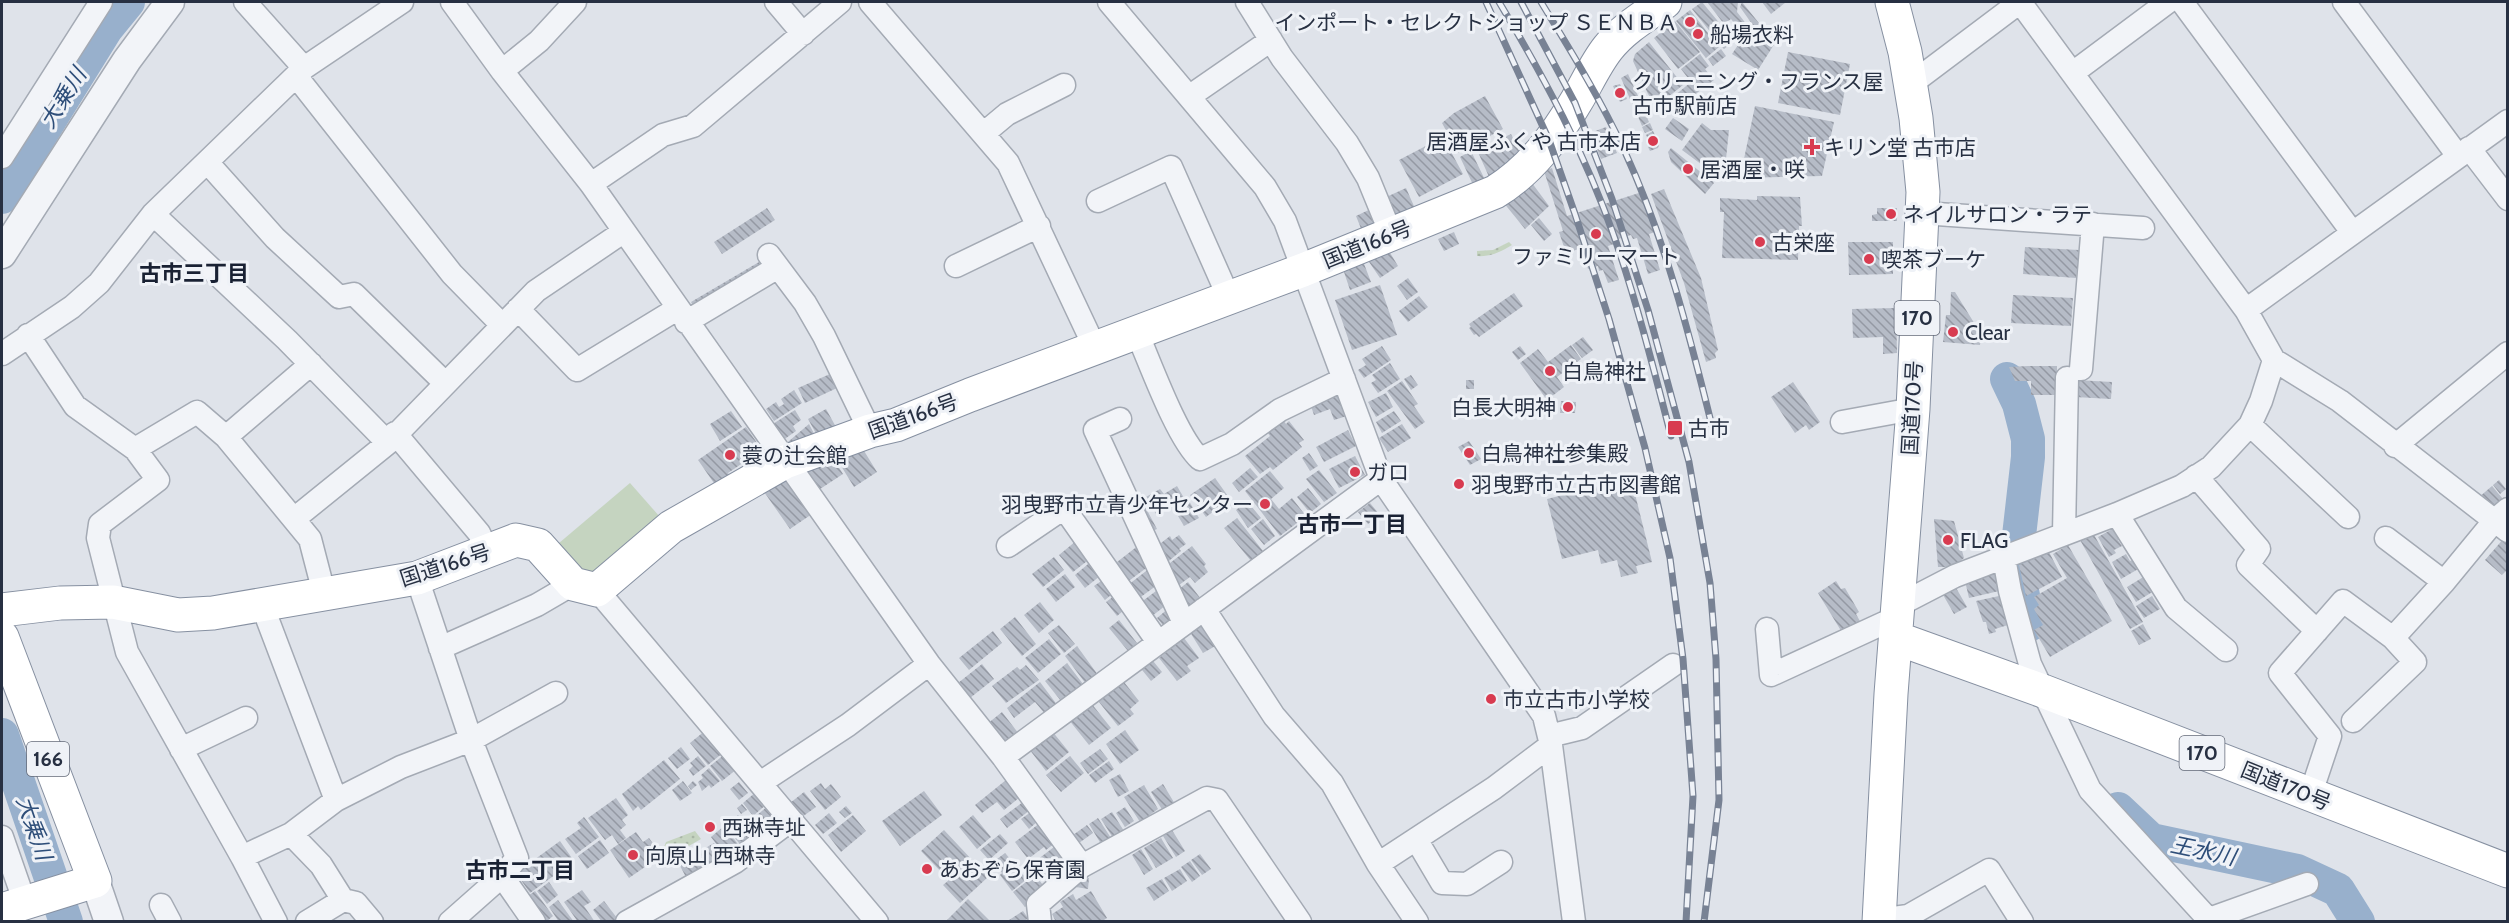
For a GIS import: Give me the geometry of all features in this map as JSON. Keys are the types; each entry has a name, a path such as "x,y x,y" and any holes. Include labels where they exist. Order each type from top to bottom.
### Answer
{"highway":[{"name":"国道166号","path":"2,610 60,603 113,602 178,615 213,614 417,578 516,540 538,544 585,587 671,527 785,462 870,431 896,425 1303,270 1495,192 1534,161 1564,120 1607,49 1623,33 1665,2"},
{"name":"国道170号","path":"1892,2 1911,84 1921,171 1922,213 1913,409 1891,694 1894,920"},
{"name":"国道170号","path":"1897,622 2043,691 2508,871"},
{"name":"166","path":"2,637 90,882"},
{"path":"19,905 90,882"}],"street":[{"path":"2,157 101,2"},
{"path":"2,254 127,60 170,2"},
{"path":"245,2 452,274 502,325"},
{"path":"2,354 72,307 99,283 153,214 300,72 402,2"},
{"path":"452,2 502,71 591,184 929,664 1003,757 1082,866"},
{"path":"502,71 539,41 575,2"},
{"path":"776,2 803,34"},
{"path":"591,184 663,135 693,126 840,2"},
{"path":"870,2 1008,164 1095,348"},
{"path":"1109,2 1265,187 1285,221 1381,479 1544,717 1550,741 1574,921"},
{"path":"1247,2 1282,58 1347,143 1368,178 1391,234"},
{"path":"1911,84 2020,2 2074,72 2246,310 2274,360 2340,401 2395,446 2503,520 2393,638"},
{"path":"2074,72 2168,2"},
{"path":"2182,2 2352,232"},
{"path":"2344,2 2464,152 2508,199"},
{"path":"1190,96 1270,40"},
{"path":"983,134 1007,114 1064,85"},
{"path":"2246,310 2508,121"},
{"path":"207,162 275,238 339,297 354,294 445,383"},
{"path":"1098,201 1171,167 1229,298"},
{"path":"1922,213 2143,228"},
{"path":"153,214 391,438 479,532 488,552"},
{"path":"2064,534 2074,374 2093,224"},
{"path":"956,266 1039,226"},
{"path":"294,519 391,438 536,291 623,232"},
{"path":"518,309 577,370 682,316 774,261 805,303 824,336 870,431"},
{"path":"1137,333 1164,396 1192,452 1200,459 1232,444 1280,410 1344,379"},
{"path":"28,335 75,406 135,449 158,480 100,524 98,538 113,602 127,652 276,921"},
{"path":"2395,446 2508,352"},
{"path":"1767,629 1771,675 1884,623 1897,622 1955,576 2117,514 2182,486 2211,466 2250,425 2261,401 2274,360"},
{"path":"225,437 311,364"},
{"path":"1842,422 1913,409"},
{"path":"135,449 197,412 225,437 310,539 324,593"},
{"path":"1120,419 1095,430 1184,623"},
{"path":"2250,425 2348,517"},
{"path":"2196,477 2259,549 2248,565 2317,631"},
{"path":"1003,757 1381,479"},
{"path":"1008,546 1064,508 1158,642"},
{"path":"2117,514 2169,614 2226,650"},
{"path":"2386,538 2444,582"},
{"path":"2012,554 2010,591 2030,664 2090,790 2210,920 2307,884"},
{"path":"417,578 471,740 517,858 502,876 450,921"},
{"path":"440,648 537,605 585,587 760,783 877,921"},
{"path":"2310,796 2330,736 2280,673 2343,601 2393,638 2415,662 2353,721"},
{"path":"262,605 336,800"},
{"path":"1204,609 1274,716 1332,783 1378,864 1416,921"},
{"path":"760,783 848,726 929,664"},
{"path":"1378,864 1494,788 1550,741 1582,728 1673,665"},
{"path":"242,857 291,834 336,800 401,767 471,740 556,693"},
{"path":"181,749 246,718"},
{"path":"1040,921 1038,904 1082,866 1207,798 1217,800 1300,921"},
{"path":"627,921 735,862 791,820"},
{"path":"291,834 321,865 343,900"},
{"path":"2,837 19,905"},
{"path":"1416,839 1442,883 1467,884 1502,862"},
{"path":"1894,920 1989,870 2022,921"},
{"path":"502,876 534,921"},
{"path":"90,882 109,921"},
{"path":"307,921 343,900 356,903 372,921"}],"green space":[{"path":"1509,242 1512,245 1500,252 1477,256 1477,251 1493,250"},
{"path":"630,483 667,525 596,581 552,549"},
{"path":"695,831 701,839 666,859 662,852 666,842"}],"building":[{"path":"1702,2 1726,31 1730,27 1738,38 1724,49 1692,9"},
{"path":"1707,2 1738,2 1737,12 1747,25 1740,30 1731,19 1724,24"},
{"path":"1742,2 1775,43 1758,70 1732,54 1752,24 1740,7"},
{"path":"1762,2 1786,2 1771,14"},
{"name":"船場衣料","path":"1690,10 1719,47 1706,58 1676,21"},
{"path":"1675,21 1700,52 1678,69 1654,38"},
{"path":"1649,42 1683,85 1657,106 1648,94 1633,61 1635,54"},
{"path":"1721,49 1726,56 1713,66 1708,59"},
{"path":"1788,52 1850,64 1840,115 1778,103"},
{"path":"1700,54 1709,66 1705,69 1714,80 1681,105 1674,96 1691,82 1681,69"},
{"path":"1628,74 1638,96 1630,99 1621,78"},
{"name":"クリーニング・フランス屋 古市駅前店","path":"1620,84 1627,99 1620,102 1613,86"},
{"path":"1485,96 1503,129 1458,153 1442,123 1454,113"},
{"path":"1638,97 1643,108 1636,112 1631,100"},
{"path":"1755,106 1834,122 1822,176 1740,178"},
{"path":"1643,109 1649,122 1642,126 1636,112"},
{"path":"1673,118 1689,129 1682,141 1665,129"},
{"path":"1650,123 1653,130 1645,133 1642,127"},
{"path":"1702,123 1711,130 1729,130 1726,159 1717,159 1709,170 1682,150"},
{"path":"1606,127 1617,153 1601,159 1590,133"},
{"path":"1653,131 1659,144 1658,148 1650,151 1648,147 1651,146 1646,135"},
{"path":"1511,134 1519,151 1518,156 1490,179 1477,150"},
{"path":"1443,137 1463,174 1419,197 1399,160"},
{"path":"1671,148 1703,174 1705,172 1714,183 1705,194 1671,162 1668,152"},
{"path":"1471,151 1487,184 1475,189 1460,157"},
{"path":"1552,168 1567,216 1645,191 1658,231 1649,234 1660,270 1648,274 1637,238 1633,239 1631,235 1612,241 1614,244 1608,246 1619,280 1608,283 1603,270 1599,271 1598,266 1588,269 1582,248 1566,253 1559,232 1563,231 1544,171"},
{"path":"1532,183 1549,206 1525,229 1503,202"},
{"path":"1406,188 1417,213 1394,224 1382,199"},
{"path":"1664,189 1701,278 1718,350 1715,353 1716,358 1706,362 1684,283 1651,194"},
{"name":"古栄座","path":"1757,196 1800,197 1802,226 1799,226 1798,260 1722,258 1724,212 1720,212 1720,198 1757,200"},
{"path":"1375,207 1384,227 1364,236 1356,216"},
{"path":"767,208 775,220 722,254 714,242"},
{"path":"1877,208 1897,208 1897,221 1872,221 1872,215 1877,214"},
{"path":"1539,218 1552,234 1544,241 1531,225"},
{"path":"1454,232 1459,244 1444,251 1438,239"},
{"path":"1848,242 1893,242 1893,274 1849,275"},
{"path":"1386,246 1398,266 1380,278 1367,259"},
{"path":"2025,247 2079,250 2076,278 2023,274"},
{"path":"1361,256 1371,282 1350,290 1341,263"},
{"path":"759,262 764,272 697,312 691,302"},
{"path":"1408,278 1418,292 1407,300 1397,286"},
{"path":"1380,285 1397,335 1352,350 1335,300"},
{"path":"1951,292 1955,292 1981,334 1980,345 1943,342 1946,315 1950,315"},
{"path":"1514,293 1523,306 1479,337 1474,335 1469,324"},
{"path":"2013,295 2073,298 2071,326 2011,323"},
{"path":"1419,296 1428,307 1408,322 1399,311"},
{"path":"1896,308 1897,353 1883,354 1883,337 1853,338 1852,309"},
{"path":"1583,337 1593,350 1582,358 1572,345"},
{"path":"1571,345 1581,359 1557,377 1564,387 1547,400 1520,363 1538,349 1548,362"},
{"path":"1382,346 1391,360 1364,378 1358,370 1366,365 1362,359"},
{"path":"1520,346 1526,354 1518,360 1512,352"},
{"path":"1390,363 1400,379 1378,393 1371,383 1376,380 1372,375"},
{"path":"2057,366 2057,395 2031,395 2031,381 2015,381 2009,367"},
{"path":"830,374 837,388 805,403 798,388"},
{"path":"1411,375 1418,385 1411,390 1404,379"},
{"path":"1466,380 1474,380 1474,389 1466,389"},
{"path":"2076,380 2112,382 2111,399 2075,397"},
{"path":"1402,381 1418,404 1414,406 1425,422 1415,429 1387,391"},
{"path":"1793,382 1820,422 1809,430 1806,425 1795,433 1771,397"},
{"path":"794,390 802,403 774,421 766,409 776,402 779,407 784,404 781,399"},
{"path":"1341,392 1350,415 1334,420 1330,409 1314,415 1310,403"},
{"path":"1386,393 1393,407 1376,417 1368,402"},
{"name":"白長大明神","path":"1561,401 1576,402 1575,413 1560,413"},
{"path":"826,409 841,436 823,446 808,419"},
{"path":"795,410 801,420 793,426 796,431 779,443 768,427"},
{"path":"731,411 742,427 720,441 710,424"},
{"path":"1394,411 1401,421 1382,433 1376,422"},
{"path":"1283,420 1286,424 1289,421 1304,440 1299,443 1302,447 1273,470 1270,467 1260,474 1245,456 1270,436 1267,432"},
{"path":"809,424 821,447 782,447"},
{"path":"1402,424 1411,438 1388,452 1379,438"},
{"name":"蓑の辻会館","path":"746,427 762,450 728,473 732,479 718,489 698,460"},
{"path":"1348,430 1356,446 1324,462 1316,447"},
{"name":"白鳥神社参集殿","path":"1469,441 1481,459 1470,465 1458,447"},
{"path":"861,446 877,472 854,487 838,461"},
{"path":"1309,453 1318,466 1310,471 1302,458"},
{"path":"831,455 843,474 817,491 805,472"},
{"path":"1355,456 1365,475 1339,488 1329,469"},
{"path":"1250,468 1258,477 1239,492 1232,483"},
{"path":"1319,470 1337,493 1324,502 1306,479"},
{"name":"羽曳野市立青少年センター","path":"1270,471 1284,488 1271,499 1279,509 1292,498 1306,516 1280,536 1245,491"},
{"path":"785,474 812,514 790,529 762,489"},
{"path":"1215,478 1230,499 1206,517 1190,495"},
{"path":"1631,478 1652,562 1636,566 1638,573 1621,577 1617,560 1601,564 1598,550 1562,559 1547,499"},
{"path":"2499,480 2506,489 2500,494 2493,485"},
{"path":"1177,486 1184,498 1156,514 1146,497 1160,489 1164,494"},
{"path":"2492,486 2503,499 2493,507 2478,498"},
{"path":"1308,488 1321,504 1310,513 1297,497"},
{"path":"1139,495 1157,529 1145,534 1128,501"},
{"path":"1189,501 1199,518 1184,526 1178,516 1182,514 1178,507"},
{"path":"1247,501 1261,518 1248,528 1236,510"},
{"path":"1370,503 1380,515 1368,524 1358,512"},
{"path":"1237,518 1263,551 1251,561 1224,528"},
{"path":"1263,519 1275,536 1264,545 1251,529"},
{"name":"FLAG","path":"1934,519 1954,521 1964,558 1953,567 1938,567"},
{"path":"2116,527 2121,538 2118,540 2122,546 2114,550 2116,553 2109,557 2098,537"},
{"path":"2093,533 2143,622 2130,629 2080,540"},
{"path":"1179,535 1186,544 1164,565 1152,550 1170,536 1172,540"},
{"path":"2505,537 2508,539 2508,572 2502,575 2485,560"},
{"path":"1076,541 1091,558 1073,572 1059,555"},
{"path":"1139,545 1149,566 1126,583 1114,567"},
{"path":"2068,545 2112,621 2050,657 2034,630 2043,625 2034,609 2039,605 2034,597 2067,578 2053,554"},
{"path":"1192,546 1206,564 1204,566 1208,572 1195,583 1190,577 1175,588 1161,570"},
{"path":"2049,552 2062,577 2026,596 2019,565"},
{"path":"2126,554 2130,561 2135,559 2140,568 2121,579 2112,562"},
{"path":"1054,557 1064,570 1043,587 1032,574"},
{"path":"1094,559 1105,572 1085,588 1075,575"},
{"path":"1150,568 1160,583 1138,599 1128,585"},
{"path":"1065,574 1075,587 1056,602 1046,589"},
{"path":"1995,574 1999,591 1969,598 1965,581"},
{"path":"2145,576 2154,591 2136,602 2127,587"},
{"path":"1107,577 1117,590 1105,600 1094,586"},
{"path":"1836,581 1841,589 1845,588 1859,612 1856,614 1861,623 1843,634 1818,593"},
{"path":"1188,582 1201,599 1187,610 1174,593"},
{"path":"1955,586 1967,607 1954,614 1942,593"},
{"path":"1160,588 1170,602 1147,620 1136,606"},
{"path":"1118,593 1129,606 1117,616 1106,602"},
{"path":"1999,596 2008,625 1995,629 1996,632 1989,634 1976,601"},
{"path":"2152,596 2160,609 2144,618 2136,606"},
{"path":"1040,602 1054,620 1039,633 1024,615"},
{"path":"1170,607 1180,619 1166,629 1157,618"},
{"path":"1015,617 1036,644 1022,656 1000,629"},
{"path":"1119,620 1137,643 1128,651 1109,628"},
{"path":"1202,620 1219,644 1203,653 1188,629"},
{"path":"2143,624 2151,639 2139,645 2131,631"},
{"path":"1059,625 1075,644 1064,653 1048,633"},
{"path":"993,631 1002,643 969,670 959,658"},
{"path":"1184,638 1199,658 1187,666 1191,671 1177,681 1159,658"},
{"path":"1049,639 1061,654 1038,673 1025,658"},
{"path":"1077,646 1098,675 1086,684 1065,656"},
{"path":"1149,656 1162,672 1151,681 1138,665"},
{"path":"1067,663 1083,684 1061,701 1045,681"},
{"path":"982,664 994,679 970,698 958,683"},
{"path":"1026,665 1039,680 1006,703 992,686 1017,667 1020,670"},
{"path":"1040,682 1058,706 1046,715 1035,702 1014,718 1007,708"},
{"path":"1124,682 1139,701 1130,709 1134,714 1118,726 1095,697 1112,685 1115,689"},
{"path":"1091,703 1111,728 1089,745 1069,720"},
{"path":"1002,712 1019,734 1004,745 987,724"},
{"path":"706,730 724,752 708,765 690,743"},
{"path":"1125,730 1139,750 1120,764 1106,744"},
{"path":"1052,731 1069,752 1046,771 1029,749"},
{"path":"681,747 690,759 677,769 668,758"},
{"path":"1100,749 1108,759 1088,774 1080,763"},
{"path":"725,754 737,769 722,781 710,766"},
{"path":"698,756 706,766 693,776 689,770 693,766 690,763"},
{"path":"1070,756 1084,773 1061,792 1046,775"},
{"path":"664,760 680,779 641,810 638,806 633,811 622,794"},
{"path":"1109,761 1114,769 1095,783 1089,775"},
{"path":"709,768 720,781 711,788 709,785 702,791 698,782 703,778 701,775"},
{"path":"1120,774 1129,791 1118,797 1109,780"},
{"path":"1006,780 1020,797 1004,810 997,802 982,813 975,805"},
{"path":"683,781 692,793 680,801 672,790"},
{"path":"693,781 697,785 691,790 688,786"},
{"path":"739,782 748,793 739,800 730,789"},
{"path":"821,783 825,789 831,784 841,797 825,810 810,791"},
{"path":"1163,784 1175,804 1163,811 1151,792"},
{"path":"1144,785 1158,809 1140,822 1124,797"},
{"path":"757,791 767,804 753,816 743,803"},
{"path":"924,791 942,815 900,846 882,821"},
{"path":"804,792 816,807 802,817 790,803"},
{"path":"616,798 628,815 622,820 626,825 620,830 626,838 618,844 612,835 605,840 588,818"},
{"path":"1023,802 1030,810 1007,828 1000,819"},
{"path":"742,804 747,810 741,814 737,808"},
{"path":"769,805 779,818 766,829 756,816"},
{"path":"846,806 852,813 845,818 839,812"},
{"path":"1125,807 1134,821 1125,827 1116,813"},
{"path":"1031,812 1038,821 1029,829 1021,819"},
{"path":"1112,812 1124,831 1113,838 1101,819"},
{"path":"829,813 837,823 823,834 815,825"},
{"path":"738,815 748,828 744,831 752,841 743,848 725,826"},
{"path":"853,815 866,831 841,852 828,835"},
{"path":"973,815 991,837 977,849 959,827"},
{"path":"584,817 599,837 576,854 565,839 581,828 577,823"},
{"path":"1098,818 1111,838 1101,844 1089,824"},
{"path":"1040,823 1055,843 1046,850 1044,847 1028,859 1015,842"},
{"path":"1087,825 1093,833 1079,843 1073,835"},
{"path":"724,826 741,848 733,855 725,845 720,849 711,837"},
{"path":"944,830 988,877 960,903 943,885 949,880 921,851"},
{"path":"1172,830 1185,851 1176,857 1163,836"},
{"path":"636,832 643,842 649,838 658,850 651,854 655,860 629,878 610,850"},
{"path":"1000,834 1008,843 989,860 980,850"},
{"path":"1161,838 1173,858 1156,868 1144,848"},
{"path":"600,840 609,853 587,869 578,856"},
{"path":"560,841 574,861 530,893 516,873"},
{"path":"714,843 724,862 707,871 697,853"},
{"path":"1054,847 1070,867 1049,884 1033,863"},
{"path":"1141,849 1153,869 1144,875 1132,855"},
{"path":"1005,853 1027,879 1012,891 993,862"},
{"path":"695,854 705,872 688,881 678,862"},
{"path":"1200,854 1211,869 1202,875 1191,860"},
{"path":"1190,861 1200,876 1192,882 1181,867"},
{"path":"1180,869 1187,881 1172,891 1164,878"},
{"path":"1035,875 1047,890 1025,907 1013,892"},
{"path":"1078,877 1089,878 1088,889 1076,887"},
{"path":"1162,879 1169,891 1154,901 1146,888"},
{"path":"549,882 558,895 547,904 537,891"},
{"path":"582,890 591,902 584,906 595,922 578,922 564,902"},
{"path":"535,891 553,916 546,922 542,922 525,898"},
{"path":"1091,891 1107,918 1101,922 1056,922 1052,914 1063,907 1060,902 1073,894 1076,900"},
{"path":"968,899 991,922 945,922"},
{"path":"558,900 574,922 559,922 549,907"},
{"path":"604,901 617,918 613,922 602,922 593,910"},
{"path":"1023,911 1028,918 1024,922 1009,920"}],"waterway":[{"name":"大乗川","path":"2,197 106,29 128,2"},
{"name":"王水川","path":"2007,379 2019,404 2028,439 2016,562 2029,625"},
{"name":"大乗川","path":"2,735 66,922"},
{"name":"王水川","path":"2118,809 2151,840 2297,871 2338,890 2358,922"}],"railway":[{"path":"1486,2 1549,140 1575,214 1609,319 1645,448 1670,558 1683,659 1693,796 1686,922"},
{"path":"1499,2 1563,117 1604,208 1638,312 1671,436"},
{"path":"1521,2 1575,103 1612,199 1648,310 1689,462 1710,583 1716,659 1719,800 1704,922"},
{"path":"1541,2 1606,114 1639,185 1675,287 1712,426"}],"place":[{"name":"インポート・セレクトショップ ＳＥＮＢＡ","path":"1690,22"},
{"name":"船場衣料","path":"1698,34"},
{"name":"クリーニング・フランス屋 古市駅前店","path":"1620,93"},
{"name":"居酒屋ふくや 古市本店","path":"1653,141"},
{"name":"キリン堂 古市店","path":"1812,147"},
{"name":"居酒屋・咲","path":"1688,169"},
{"name":"ネイルサロン・ラテ","path":"1891,214"},
{"name":"ファミリーマート","path":"1596,234"},
{"name":"古栄座","path":"1760,242"},
{"name":"喫茶ブーケ","path":"1869,259"},
{"name":"Clear","path":"1953,332"},
{"name":"白鳥神社","path":"1550,371"},
{"name":"白長大明神","path":"1568,407"},
{"name":"古市","path":"1675,428"},
{"name":"白鳥神社参集殿","path":"1469,453"},
{"name":"蓑の辻会館","path":"730,455"},
{"name":"ガロ","path":"1355,472"},
{"name":"羽曳野市立古市図書館","path":"1459,484"},
{"name":"羽曳野市立青少年センター","path":"1265,504"},
{"name":"FLAG","path":"1948,540"},
{"name":"市立古市小学校","path":"1491,699"},
{"name":"西琳寺址","path":"710,827"},
{"name":"向原山 西琳寺","path":"633,855"},
{"name":"あおぞら保育園","path":"927,869"}],"district":[{"name":"古市三丁目","path":"194,273"},
{"name":"古市一丁目","path":"1352,524"},
{"name":"古市二丁目","path":"520,870"}]}
